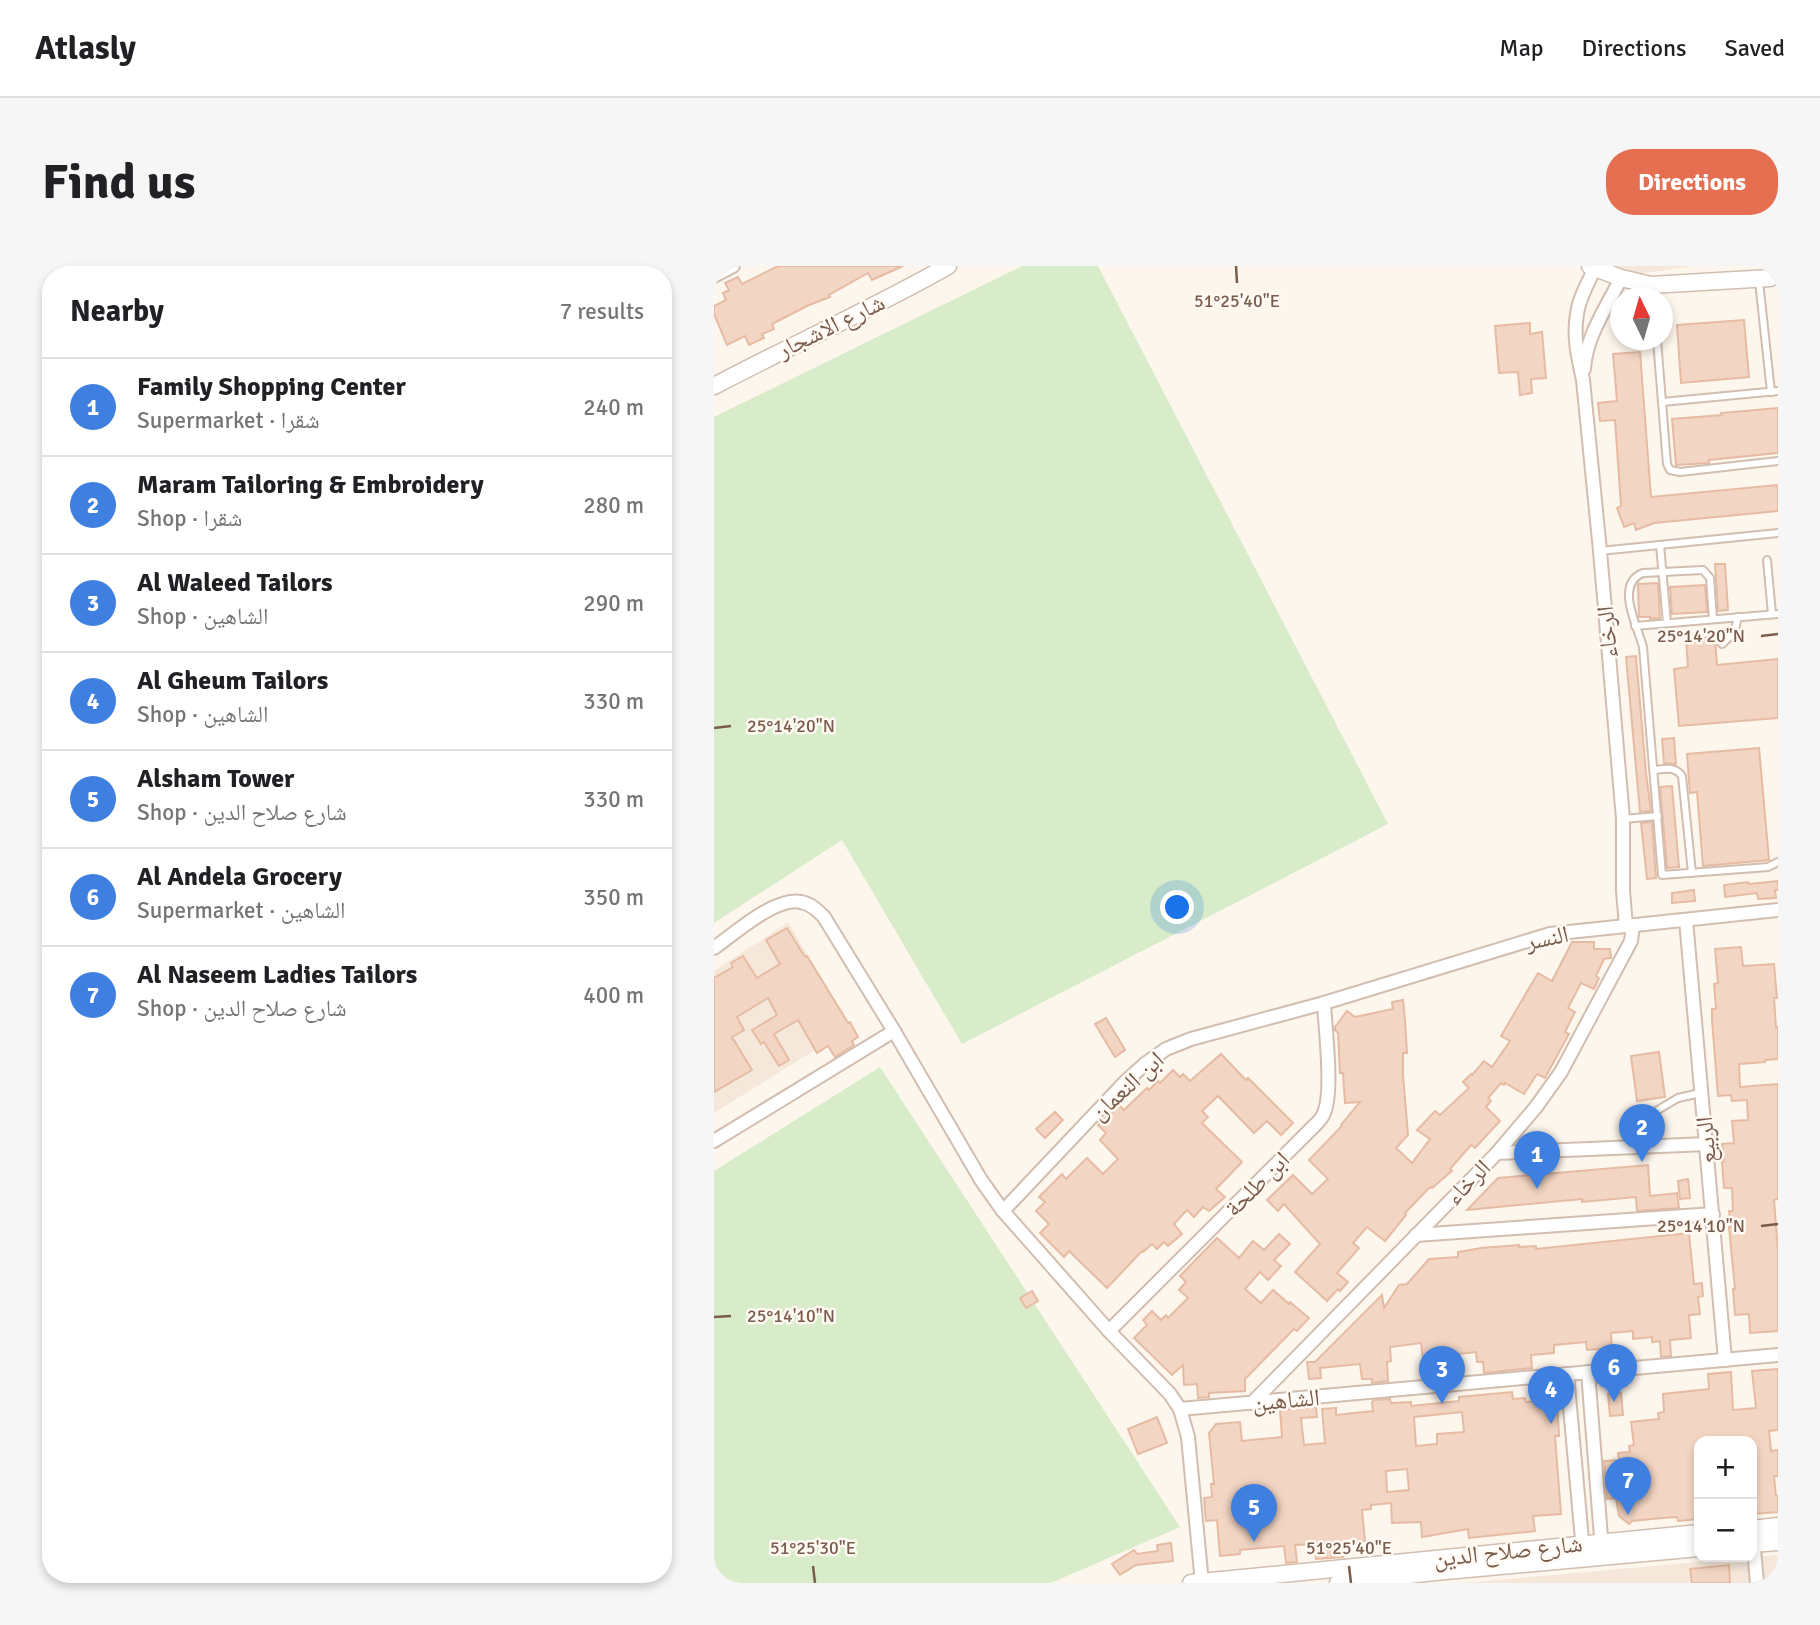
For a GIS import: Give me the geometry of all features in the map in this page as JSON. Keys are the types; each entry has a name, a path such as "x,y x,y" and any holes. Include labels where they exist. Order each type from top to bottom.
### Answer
{"street":[{"path":"714,276 733,266"},
{"path":"1592,267 1642,287"},
{"name":"الرخاء","path":"1252,1403 1497,1153 1549,1091 1562,1072 1630,941 1623,891 1623,820 1600,551 1583,380 1577,354 1577,314 1592,267"},
{"name":"شارع الاشجار","path":"714,386 775,353 866,311 937,269"},
{"name":"الرخاء","path":"1583,380 1591,337 1621,278"},
{"path":"1673,289 1771,279"},
{"path":"714,948 770,909 785,903 798,901 812,906 824,917 981,1180 1003,1211 1109,1331 1170,1394 1180,1409 1188,1437 1198,1582"},
{"name":"النسر","path":"1324,1003 1550,934 1778,911"},
{"name":"الربيع","path":"1686,920 1725,1360"},
{"name":"ابن النعمان","path":"1003,1211 1125,1082 1166,1049 1191,1039 1324,1003"},
{"name":"ابن طلحة","path":"1109,1331 1323,1115 1329,1088 1324,1003"},
{"path":"714,1141 894,1031"},
{"path":"1497,1153 1707,1144"},
{"path":"1416,1235 1713,1214"},
{"name":"الشاهين","path":"1180,1409 1778,1355"},
{"path":"1588,1372 1602,1550"},
{"path":"1567,1374 1583,1551"},
{"path":"1757,1534 1778,1527"},
{"name":"شارع صلاح الدين","path":"1602,1550 1694,1534"},
{"path":"1757,1537 1778,1542"},
{"name":"شارع صلاح الدين","path":"1198,1582 1276,1579 1583,1551 1694,1548"},
{"name":"شارع صلاح الدين","path":"1338,1583 1583,1551"},
{"path":"1755,1562 1757,1583"}],"lane":[{"path":"1662,402 1774,391 1771,279"},
{"path":"1658,350 1667,464 1670,470 1680,472 1778,461"},
{"path":"1600,551 1778,533"},
{"path":"1660,545 1667,623"},
{"path":"1635,626 1775,614 1767,560"},
{"path":"1713,619 1710,578 1703,570 1643,573 1632,580 1631,609 1643,647 1662,875 1768,867 1778,862"},
{"path":"1722,644 1734,632 1738,617"},
{"path":"1654,770 1671,769 1682,776 1692,873"},
{"path":"1623,820 1658,816"},
{"path":"1630,1116 1651,1114 1678,1098 1702,1093"}],"shaded area":[{"path":"1615,266 1694,266 1630,275"},
{"path":"788,922 852,1027 714,1113 714,971"},
{"path":"1778,1555 1778,1583 1463,1583 1699,1562 1757,1562 1757,1557"}],"green space":[{"path":"1022,266 1098,266 1388,824 962,1044 842,840 714,923 714,417"},
{"path":"880,1067 1180,1527 1051,1583 714,1583 714,1171"}],"building":[{"path":"778,266 903,266 872,280 868,273 829,295 830,297 772,324 774,329 762,334 764,338 749,345 745,336 727,345 714,314 714,306 726,300 723,293 729,290 725,283 738,277 742,284"},
{"path":"1744,320 1749,377 1681,383 1677,325"},
{"path":"1530,323 1530,334 1542,332 1546,378 1531,379 1532,393 1520,395 1518,372 1499,373 1495,326"},
{"path":"1640,352 1651,497 1778,485 1778,511 1654,523 1636,530 1634,523 1624,527 1617,508 1621,506 1615,420 1600,421 1598,403 1617,401 1613,354"},
{"path":"1778,408 1778,453 1676,465 1672,419"},
{"path":"1715,564 1725,564 1728,610 1718,611"},
{"path":"1658,583 1660,618 1639,617 1638,584"},
{"path":"1705,585 1707,612 1672,614 1670,587"},
{"path":"1715,637 1717,665 1778,659 1778,718 1679,726 1674,669 1688,667 1686,639"},
{"path":"1636,656 1651,811 1640,812 1626,657"},
{"path":"1674,738 1676,764 1664,763 1662,739"},
{"path":"1759,748 1769,860 1703,866 1697,792 1690,793 1687,754"},
{"path":"1672,786 1679,867 1667,868 1660,787"},
{"path":"1652,822 1656,878 1647,879 1641,823"},
{"path":"1778,881 1776,898 1758,899 1757,893 1725,897 1724,885"},
{"path":"1694,890 1695,901 1672,903 1672,893"},
{"path":"787,928 858,1037 852,1041 854,1045 835,1057 828,1046 817,1053 798,1020 774,1034 789,1060 779,1066 764,1042 761,1044 752,1030 777,1015 768,998 737,1017 744,1030 732,1037 752,1070 714,1092 714,978 733,967 731,963 743,956 757,978 780,964 766,940"},
{"path":"1572,942 1594,942 1594,949 1610,949 1611,958 1604,959 1596,976 1599,978 1594,989 1581,983 1568,1008 1575,1012 1565,1032 1569,1034 1545,1078 1537,1074 1524,1094 1501,1083 1488,1098 1491,1101 1486,1107 1500,1121 1475,1148 1471,1145 1450,1169 1452,1171 1430,1187 1405,1213 1385,1241 1367,1227 1353,1243 1359,1248 1337,1273 1348,1282 1327,1301 1295,1272 1320,1244 1284,1204 1278,1211 1267,1200 1293,1175 1312,1194 1328,1179 1309,1160 1342,1126 1360,1102 1345,1103 1338,1033 1335,1027 1347,1011 1355,1017 1393,1009 1392,1002 1403,1000 1407,1053 1403,1053 1403,1075 1408,1135 1396,1148 1412,1163 1430,1139 1417,1130 1435,1111 1440,1115 1469,1088 1463,1082 1484,1061 1492,1067 1510,1041 1501,1036 1538,973 1552,981"},
{"path":"1741,947 1743,966 1774,964 1776,1028 1778,1027 1778,1059 1739,1064 1740,1087 1778,1084 1778,1199 1774,1200 1778,1251 1778,1331 1750,1333 1749,1314 1735,1315 1729,1227 1729,1211 1733,1211 1732,1188 1724,1188 1722,1162 1722,1144 1734,1143 1732,1121 1748,1120 1747,1100 1732,1101 1731,1095 1718,1096 1712,1020 1712,1009 1716,1009 1714,984 1718,983 1715,949"},
{"path":"1106,1018 1125,1050 1115,1057 1095,1024"},
{"path":"1659,1052 1665,1097 1637,1101 1631,1056"},
{"path":"1221,1054 1293,1123 1281,1135 1267,1121 1254,1133 1218,1096 1202,1111 1208,1117 1202,1123 1242,1162 1216,1189 1225,1197 1209,1211 1203,1207 1194,1217 1187,1210 1174,1224 1182,1234 1168,1246 1164,1242 1157,1249 1152,1244 1142,1251 1107,1288 1069,1251 1064,1257 1040,1233 1049,1224 1036,1211 1045,1202 1039,1197 1062,1174 1066,1179 1087,1158 1103,1174 1118,1159 1100,1140 1106,1133 1098,1125 1119,1105 1124,1110 1147,1088 1149,1090 1158,1081 1160,1083 1173,1070 1190,1081"},
{"path":"1055,1112 1063,1120 1045,1138 1036,1129"},
{"path":"1648,1165 1650,1196 1677,1193 1679,1208 1637,1211 1636,1197 1582,1202 1582,1199 1467,1210 1498,1178"},
{"path":"1688,1179 1690,1198 1680,1199 1678,1181"},
{"path":"1689,1233 1694,1284 1702,1283 1703,1296 1698,1297 1700,1314 1689,1315 1691,1338 1670,1340 1671,1356 1661,1357 1660,1341 1652,1342 1652,1337 1633,1339 1633,1331 1611,1333 1612,1353 1599,1354 1599,1349 1587,1350 1586,1342 1554,1345 1554,1353 1531,1355 1532,1368 1484,1373 1483,1362 1477,1362 1476,1352 1433,1357 1435,1377 1425,1378 1421,1343 1390,1347 1391,1361 1387,1362 1388,1381 1372,1383 1372,1379 1362,1379 1360,1364 1320,1368 1321,1378 1309,1379 1307,1362 1315,1362 1382,1295 1384,1308 1399,1285 1407,1284 1429,1259 1458,1257 1458,1252 1481,1248 1519,1245 1536,1246 1536,1249"},
{"path":"1279,1234 1290,1244 1274,1260 1281,1266 1268,1280 1260,1272 1245,1289 1261,1303 1273,1290 1309,1318 1297,1331 1294,1329 1245,1379 1245,1391 1209,1393 1209,1397 1198,1398 1197,1384 1184,1385 1183,1365 1172,1375 1134,1338 1147,1325 1143,1320 1152,1311 1161,1320 1166,1315 1168,1318 1188,1298 1179,1290 1186,1282 1180,1276 1217,1238 1239,1258 1253,1241 1264,1250"},
{"path":"1032,1291 1038,1301 1026,1308 1020,1298"},
{"path":"1778,1369 1778,1430 1769,1431 1771,1451 1778,1450 1778,1476 1774,1476 1778,1512 1757,1514 1757,1436 1694,1436 1694,1519 1678,1521 1677,1517 1662,1518 1632,1521 1629,1524 1619,1516 1616,1498 1607,1499 1604,1461 1619,1460 1618,1453 1630,1452 1629,1446 1634,1445 1631,1422 1659,1419 1658,1413 1664,1412 1663,1394 1709,1389 1708,1374 1731,1372 1733,1410 1756,1408 1752,1371"},
{"path":"1550,1389 1560,1398 1557,1401 1559,1436 1555,1436 1561,1514 1533,1516 1535,1531 1469,1538 1468,1529 1422,1537 1421,1522 1392,1523 1391,1503 1371,1505 1371,1509 1362,1510 1365,1541 1341,1543 1343,1557 1316,1559 1314,1544 1295,1545 1297,1562 1286,1563 1284,1546 1240,1550 1240,1554 1220,1556 1217,1520 1206,1521 1204,1498 1212,1497 1211,1484 1214,1484 1209,1433 1216,1424 1240,1422 1242,1441 1282,1437 1280,1410 1316,1407 1317,1417 1301,1418 1304,1445 1325,1443 1322,1409 1336,1408 1336,1415 1373,1411 1374,1400 1411,1402 1411,1406 1459,1401 1459,1397 1512,1392 1513,1399 1540,1401","holes":["1462,1412 1464,1432 1437,1434 1437,1444 1416,1446 1414,1417","1407,1469 1409,1490 1387,1492 1386,1471"]},
{"path":"1621,1393 1623,1415 1610,1416 1608,1394"},
{"path":"1157,1417 1167,1443 1138,1454 1128,1429"},
{"path":"1171,1543 1173,1561 1136,1565 1120,1575 1112,1564 1134,1550 1137,1554 1158,1551 1157,1545"},
{"path":"1729,1565 1730,1583 1692,1583 1690,1569"}],"place":[{"name":"Maram Tailoring & Embroidery","path":"1642,1162"},
{"name":"Family Shopping Center","path":"1537,1189"},
{"name":"Al Andela Grocery","path":"1614,1402"},
{"name":"Al Waleed Tailors","path":"1442,1404"},
{"name":"Al Gheum Tailors","path":"1551,1424"},
{"name":"Al Naseem Ladies Tailors","path":"1628,1515"},
{"name":"Alsham Tower","path":"1254,1542"}]}
